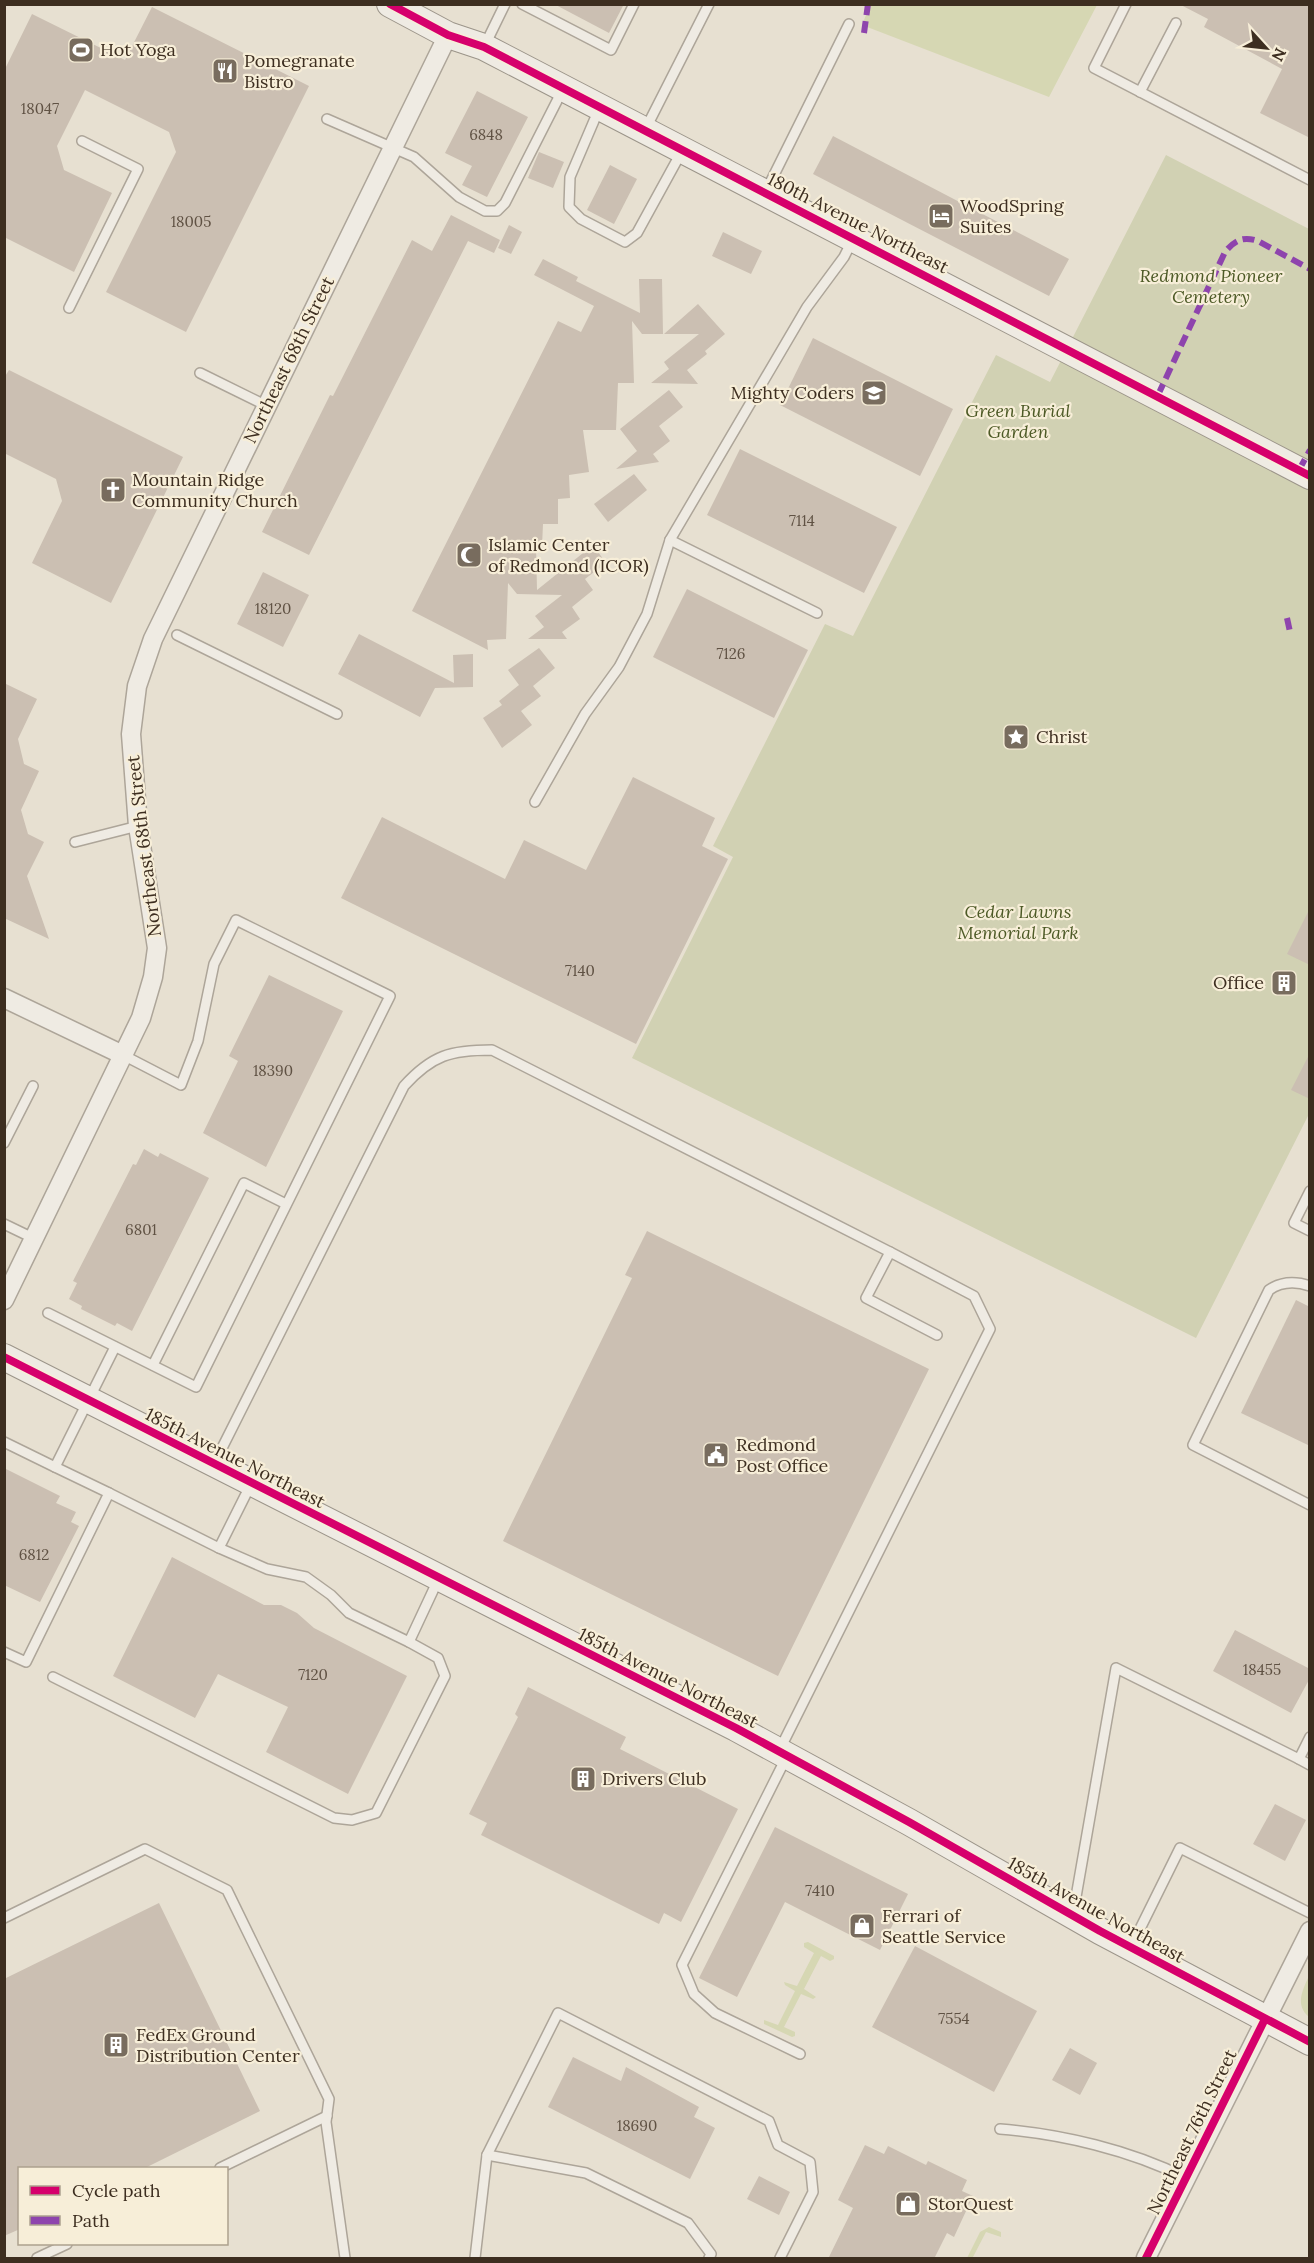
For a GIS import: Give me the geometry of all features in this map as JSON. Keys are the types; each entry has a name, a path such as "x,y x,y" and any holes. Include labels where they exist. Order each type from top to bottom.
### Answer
{"street":[{"name":"180th Avenue Northeast","path":"390,4 448,35 484,47 765,191 1310,476"},
{"name":"Northeast 68th Street","path":"4,1300 141,1018 153,977 157,948 138,826 131,734 137,686 153,639 448,35"},
{"path":"4,998 123,1055"},
{"name":"185th Avenue Northeast","path":"4,1357 783,1754 1073,1916 1310,2042"},
{"name":"Northeast 76th Street","path":"1146,2259 1310,1931"}],"lane":[{"path":"484,47 506,4"},
{"path":"522,4 610,50 634,4"},
{"path":"645,130 709,4"},
{"path":"1126,4 1094,68 1310,180"},
{"path":"1140,92 1176,23"},
{"path":"765,191 849,24"},
{"path":"327,119 414,157 459,197 484,211 496,211 505,202 563,88"},
{"path":"600,107 570,177 569,207 581,219 625,242 637,234 682,149"},
{"path":"69,308 138,169 82,141"},
{"path":"535,802 585,714 619,667 647,614 670,540 807,307 844,257 854,237"},
{"path":"200,373 267,406"},
{"path":"670,540 817,613"},
{"path":"177,635 337,714"},
{"path":"75,842 138,826"},
{"path":"48,1313 196,1387 390,996 236,920 214,964 198,1041 181,1085 123,1055"},
{"path":"214,1464 404,1086 422,1066 446,1055 471,1050 492,1050 974,1296 990,1329 682,1965 694,1994 715,2013 800,2054"},
{"path":"4,1143 33,1086"},
{"path":"153,1365 243,1183 286,1204"},
{"path":"1310,1191 1294,1223 1310,1231"},
{"path":"4,1224 35,1239"},
{"path":"890,1252 866,1298 937,1335"},
{"path":"1310,1286 1298,1282 1279,1283 1269,1290 1193,1445 1310,1505"},
{"path":"55,1467 115,1347"},
{"path":"4,1442 219,1548 267,1569 306,1577 331,1595 349,1613 438,1658 445,1676 376,1813 352,1820 334,1818 53,1677"},
{"path":"219,1548 251,1483"},
{"path":"4,1652 26,1662 109,1493"},
{"path":"410,1642 439,1578"},
{"path":"1073,1916 1116,1668 1310,1765"},
{"path":"1299,1760 1310,1737"},
{"path":"1131,1947 1180,1848 1310,1912"},
{"path":"4,1918 145,1850 227,1890 329,2099 327,2115 345,2259"},
{"path":"475,2259 487,2155 558,2013 769,2121 778,2145 810,2162 813,2192 780,2259"},
{"path":"224,2167 327,2115"},
{"path":"1000,2129 1044,2133 1151,2162 1186,2178"},
{"path":"487,2155 586,2173 688,2223 711,2254 709,2259"},
{"path":"37,2259 65,2245"}],"green space":[{"path":"870,4 1097,5 1049,97 862,25"},
{"name":"Cedar Lawns Memorial Park","path":"1166,155 1309,229 1309,1114 1196,1338 632,1058 733,857 713,846 825,624 853,636 996,355 1050,382"},
{"path":"808,1942 834,1956 834,1959 830,1961 821,1956 804,1989 816,1997 813,1999 801,1994 784,2027 795,2032 795,2036 792,2037 764,2024 764,2020 778,2025 795,1991 784,1982 797,1986 814,1953 804,1947 804,1943"},
{"path":"1309,1976 1310,2017 1302,2008 1301,2003 1302,1992"},
{"path":"989,2227 1001,2232 1001,2237 986,2232 973,2257 975,2258 967,2258 980,2232"}],"building":[{"path":"554,4 624,4 609,33"},
{"path":"1179,4 1310,4 1310,138 1260,113 1282,69 1204,27 1208,19"},
{"path":"152,7 309,86 186,332 106,292 176,152 169,132 85,90 57,146 64,170 112,193 74,272 4,237 4,71 32,14 125,60"},
{"path":"477,91 528,117 487,197 462,185 472,166 445,153"},
{"name":"WoodSpring Suites","path":"833,136 1069,259 1049,296 813,174"},
{"path":"539,152 564,162 553,188 528,178"},
{"path":"610,165 637,179 614,224 587,210"},
{"path":"451,215 500,240 494,253 468,241 309,555 262,532 330,395 333,396 412,240 432,251"},
{"path":"509,225 522,232 511,254 498,248"},
{"path":"723,232 762,251 751,274 712,256"},
{"path":"543,259 578,277 576,281 640,313 639,279 662,279 663,334 642,334 632,321 634,383 618,383 616,430 583,430 589,472 569,475 570,498 558,499 558,524 543,524 542,546 536,546 537,590 593,545 606,563 585,579 593,590 572,607 580,619 562,632 567,639 528,639 544,627 535,616 562,595 517,594 508,583 506,639 487,640 488,650 412,611 558,321 581,332 594,306 534,275"},
{"path":"698,304 725,334 705,351 707,354 687,370 698,384 651,383 669,369 664,362 699,334 664,334"},
{"path":"813,338 953,409 920,476 780,405"},
{"name":"Mountain Ridge Community Church","path":"9,370 183,457 111,603 32,563 62,501 56,479 4,453 4,378"},
{"path":"669,390 683,407 659,426 670,441 653,454 659,462 616,469 637,451 620,429"},
{"path":"740,449 897,527 864,593 707,515"},
{"path":"634,474 647,490 608,522 594,504"},
{"path":"263,572 309,595 283,647 237,624"},
{"path":"687,589 808,650 774,718 653,657"},
{"path":"359,634 454,683 453,655 473,654 473,687 435,688 420,717 338,674"},
{"path":"539,648 555,668 533,686 541,696 521,711 532,725 502,748 483,718 502,705 499,701 519,685 508,670"},
{"path":"4,683 37,699 18,739 24,764 39,771 21,810 28,834 44,842 27,876 49,939 4,918"},
{"path":"633,777 715,818 702,846 728,859 636,1044 341,898 382,817 505,879 524,840 586,870"},
{"path":"1310,908 1310,965 1287,954"},
{"path":"269,975 343,1011 266,1167 203,1133 238,1061 229,1056"},
{"path":"1310,1053 1310,1099 1291,1090"},
{"path":"144,1149 158,1157 160,1153 209,1178 132,1331 117,1323 115,1326 81,1309 82,1306 69,1299 77,1283 73,1281 133,1164 136,1165"},
{"name":"Redmond Post Office","path":"647,1231 929,1369 778,1676 503,1541 632,1278 625,1275"},
{"path":"1296,1300 1310,1307 1310,1446 1241,1413"},
{"path":"4,1468 60,1496 56,1503 76,1512 71,1522 79,1526 40,1602 4,1585"},
{"path":"172,1557 264,1605 281,1605 297,1613 314,1628 407,1676 348,1794 266,1752 288,1707 218,1674 195,1718 113,1676"},
{"path":"1235,1630 1310,1669 1310,1678 1291,1713 1213,1671"},
{"name":"Drivers Club","path":"528,1687 626,1737 620,1749 738,1809 681,1922 664,1913 659,1924 481,1835 487,1823 469,1814 518,1717 515,1714"},
{"path":"1275,1804 1306,1820 1285,1861 1253,1844"},
{"name":"Ferrari of Seattle Service","path":"775,1827 908,1894 880,1950 785,1902 737,1997 699,1978"},
{"name":"FedEx Ground Distribution Center","path":"159,1903 260,2111 147,2167 18,2167 18,2230 4,2236 4,1979"},
{"path":"915,1946 1037,2011 994,2092 872,2027"},
{"path":"1070,2048 1097,2063 1080,2095 1052,2080"},
{"path":"573,2057 621,2081 626,2067 699,2107 694,2117 715,2128 690,2179 548,2107"},
{"name":"StorQuest","path":"865,2145 884,2154 888,2146 926,2165 928,2161 967,2180 962,2191 973,2196 954,2237 947,2233 934,2259 828,2259 853,2208 838,2200"},
{"path":"759,2176 790,2192 779,2215 747,2199"}],"marked path":[{"path":"864,33 868,4"},
{"path":"1158,395 1225,252 1232,245 1244,239 1258,241 1310,269"},
{"path":"1299,470 1310,450"},
{"path":"1287,618 1290,632"}],"cycle path":[{"path":"390,4 448,35 484,47 1310,476"},
{"path":"4,1357 736,1728 909,1822 1100,1931 1310,2042"},
{"path":"1146,2258 1265,2019"}],"place":[{"name":"Hot Yoga","path":"81,50"},
{"name":"Pomegranate Bistro","path":"225,71"},
{"name":"WoodSpring Suites","path":"941,216"},
{"name":"Mighty Coders","path":"874,393"},
{"name":"Mountain Ridge Community Church","path":"113,490"},
{"name":"Islamic Center of Redmond (ICOR)","path":"469,555"},
{"name":"Christ","path":"1016,737"},
{"name":"Office","path":"1284,983"},
{"name":"Redmond Post Office","path":"716,1455"},
{"name":"Drivers Club","path":"583,1779"},
{"name":"Ferrari of Seattle Service","path":"862,1926"},
{"name":"FedEx Ground Distribution Center","path":"116,2045"},
{"name":"StorQuest","path":"908,2204"}],"park label":[{"name":"Redmond Pioneer Cemetery","path":"1211,286"},
{"name":"Green Burial Garden","path":"1018,421"}]}
